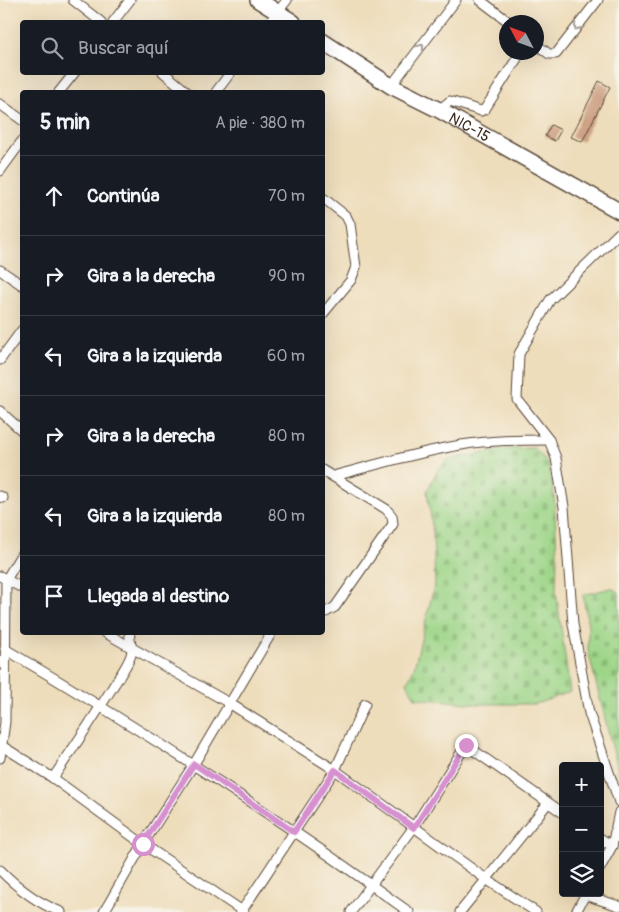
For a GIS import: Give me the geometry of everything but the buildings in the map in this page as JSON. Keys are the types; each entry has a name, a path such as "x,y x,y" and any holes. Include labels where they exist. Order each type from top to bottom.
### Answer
{"highway":[{"path":"258,0 274,18"},
{"name":"NIC-15","path":"325,44 391,86 439,110 619,211"}],"street":[{"path":"73,0 98,20"},
{"path":"115,20 130,0"},
{"path":"274,18 287,0"},
{"path":"391,86 456,0"},
{"path":"480,0 500,15"},
{"path":"544,50 549,54 556,54 598,0"},
{"path":"439,110 450,101 480,110 485,109 516,60"},
{"path":"62,90 73,75"},
{"path":"167,75 185,90"},
{"path":"218,90 229,75"},
{"path":"0,104 20,119"},
{"path":"0,171 20,144"},
{"path":"325,199 346,216 350,224 356,267 351,280 325,311"},
{"path":"619,233 550,300 519,354 517,400 549,440 556,458 564,507 574,624 589,712 619,802"},
{"path":"0,270 20,284"},
{"path":"0,360 20,333"},
{"path":"0,411 20,429"},
{"path":"334,476 404,457 461,445 508,440 549,440"},
{"path":"325,472 386,508 392,516 393,524 335,607 325,612"},
{"path":"0,758 5,722 3,578 20,556"},
{"path":"3,578 20,587"},
{"path":"109,635 229,702 335,770 486,879 536,912"},
{"path":"54,778 101,706 131,655 130,635"},
{"path":"104,912 143,844 194,764 270,635"},
{"path":"5,649 194,764 409,912"},
{"path":"2,746 54,778 143,844 242,912 335,770 365,704"},
{"path":"352,912 414,828 466,745 559,810"},
{"path":"460,912 548,803"},
{"path":"604,861 612,846 619,812"},
{"path":"604,841 612,846"},
{"path":"0,870 17,888 46,906 61,912"},
{"path":"576,912 584,897"},
{"path":"594,897 619,906"}],"green space":[{"path":"534,448 548,463 554,495 557,553 556,592 570,692 536,704 478,704 415,698 407,683 414,668 435,583 433,533 427,491 437,471 447,460 506,449"},
{"path":"611,588 619,592 619,774 588,651 588,626 583,595"}],"route":[{"path":"143,844 194,764 294,832 335,770 414,828 466,745"}]}
